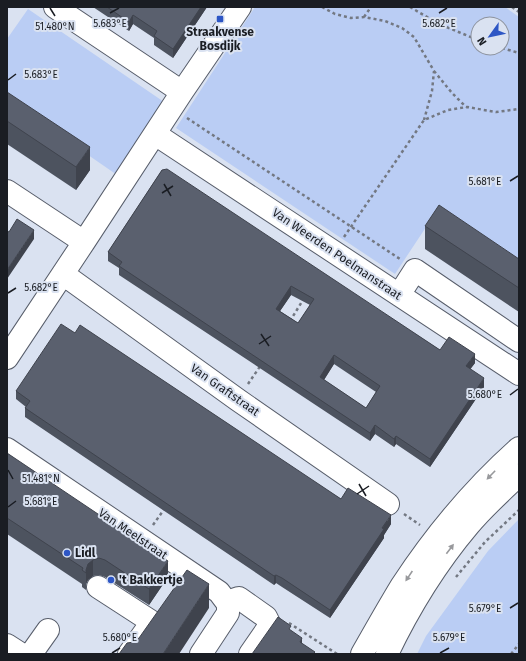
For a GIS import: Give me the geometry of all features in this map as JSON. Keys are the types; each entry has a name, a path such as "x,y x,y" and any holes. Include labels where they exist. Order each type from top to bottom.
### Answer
{"street":[{"path":"54,7 177,100"},
{"path":"7,358 240,7"},
{"name":"Van Weerden Poelmanstraat","path":"155,134 519,374"},
{"path":"7,191 84,242"},
{"path":"398,295 415,270 519,341"},
{"name":"Van Graftstraat","path":"63,274 238,400 388,504"},
{"path":"362,654 401,586 424,553 458,509 519,448"},
{"name":"Van Meelstraat","path":"7,449 219,592 227,602"},
{"path":"387,654 401,624 431,574 469,524 519,475"},
{"path":"129,654 187,570"},
{"path":"98,587 152,622"},
{"path":"201,654 228,613 227,602 239,598 266,617 270,625 250,654"},
{"path":"31,654 48,630"},
{"path":"7,645 21,654"}],"path":[{"path":"322,7 335,14 351,18 364,17 385,21 402,28 414,38 434,71 452,93 467,107"},
{"path":"364,17 371,7"},
{"path":"410,7 439,24 470,37"},
{"path":"512,7 519,12"},
{"path":"334,251 424,120 432,91 434,71"},
{"path":"177,100 351,227 415,270"},
{"path":"424,120 448,110 467,107 496,112 519,109"},
{"path":"453,580 486,542 519,510"},
{"path":"287,621 337,654"},
{"path":"511,654 519,644"}],"shaded area":[{"path":"255,7 505,7 519,17 519,272 434,215 395,274 176,128"},
{"path":"28,9 167,104 120,177 7,99 7,39"},
{"path":"519,519 519,654 417,654 426,636 488,551"}],"building":[{"path":"107,7 201,7 173,49 154,36 157,31 133,15 129,22"},
{"path":"7,92 90,147 76,167 7,121"},
{"path":"167,169 440,350 449,337 475,354 466,366 484,378 430,459 396,436 394,439 375,425 370,433 119,266 122,262 108,252 162,170","holes":["291,286 314,299 298,323 276,309","334,355 380,386 366,408 320,377"]},
{"path":"439,205 519,259 519,288 425,226"},
{"path":"17,219 34,230 7,270 7,231 9,232"},
{"path":"61,324 75,333 80,325 341,499 348,488 391,515 382,528 384,529 330,610 282,578 276,575 274,576 25,408 30,401 16,391"},
{"path":"7,453 168,561 149,589 105,560 99,558 88,564 86,573 82,570 83,568 7,518"},
{"path":"187,570 209,584 163,654 119,654 127,643 134,642 139,638"},
{"path":"278,617 291,626 289,629 302,638 300,642 315,652 313,654 252,654"}],"place":[{"name":"Straakvense Bosdijk","path":"220,19"},
{"name":"Lidl","path":"67,553"},
{"name":"'t Bakkertje","path":"111,580"}]}
